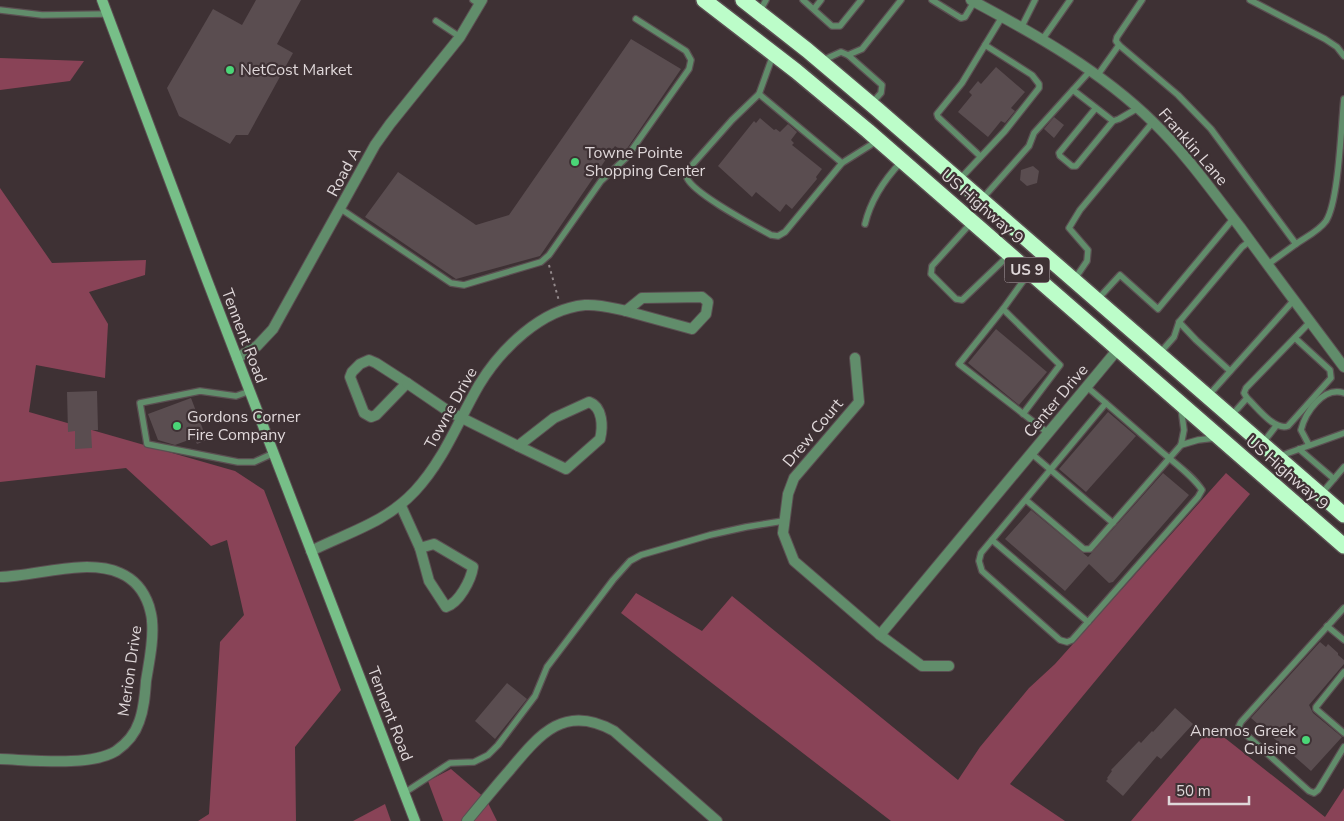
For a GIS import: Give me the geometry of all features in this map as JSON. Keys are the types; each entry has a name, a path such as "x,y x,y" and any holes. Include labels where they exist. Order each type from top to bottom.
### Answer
{"highway":[{"name":"US Highway 9","path":"704,0 773,53 878,140 1344,546"},
{"name":"US Highway 9","path":"743,0 763,6 820,61 1344,515"}],"street":[{"name":"Tennent Road","path":"102,0 415,821"},
{"name":"Road A","path":"237,358 258,346 273,329 380,138 460,37 478,1"},
{"name":"Franklin Lane","path":"973,1 1042,40 1094,73 1154,122 1199,173 1343,365"},
{"name":"Towne Drive","path":"311,551 371,524 401,506 431,472 448,446 479,385 498,359 534,326 562,310 594,305 626,311 692,329 706,314 708,302 702,297 642,298 626,311"},
{"name":"Center Drive","path":"880,635 1118,349"},
{"name":"Drew Court","path":"855,358 859,402 794,478 788,494 783,521 783,533 794,561 880,635 922,666 949,666"},
{"path":"407,383 376,415 371,417 367,416 362,409 350,377 360,364 370,360 407,383 448,411 518,446 566,469 600,439 600,413 598,408 589,402 554,418 518,446"},
{"path":"401,506 420,548 429,581 446,607 449,606 455,602 462,591 473,567 434,544 420,548"},
{"name":"Merion Drive","path":"0,577 80,567 98,567 114,571 129,577 138,586 145,596 152,621 142,713 136,728 126,742 116,751 103,757 86,761 0,759"},
{"path":"467,821 537,738 554,726 580,720 599,724 614,731 717,821"}],"lane":[{"path":"803,0 832,26 840,26 860,0"},
{"path":"814,9 821,0"},
{"path":"848,55 862,49 901,0"},
{"path":"932,0 961,18 965,17 973,1"},
{"path":"1042,40 1070,0"},
{"path":"1142,0 1116,41 1178,95 1210,129 1296,244"},
{"path":"1250,0 1325,39 1337,47 1344,56"},
{"path":"1021,28 1033,1"},
{"path":"0,10 42,15 108,14"},
{"path":"980,156 938,118 937,114 962,84 1002,17"},
{"path":"341,209 451,283 464,285 541,262 601,181 626,158 689,70 691,60 686,51 636,18"},
{"path":"436,22 460,37"},
{"path":"959,180 1005,132 1038,91 1039,84 1032,75 986,45"},
{"path":"982,200 1029,146 1034,133 1072,90 1094,73 1119,45"},
{"path":"820,61 841,52 848,55 882,85 881,93 871,104"},
{"path":"773,53 759,94 732,120 693,164 687,178 690,184 770,235 778,236 785,232 842,163 878,140"},
{"path":"1072,90 1113,121"},
{"path":"759,94 842,163"},
{"path":"1268,265 1318,230 1326,220 1334,192 1344,98"},
{"path":"1095,109 1059,153 1072,166 1076,166 1113,121 1138,108"},
{"path":"1074,280 1087,261 1088,250 1069,228 1080,210 1154,122"},
{"path":"865,224 868,211 882,183 902,161"},
{"path":"1097,300 1120,275 1158,309 1233,219"},
{"path":"972,222 932,266 931,274 956,299 962,300 1009,254"},
{"path":"1159,354 1174,337 1179,322 1242,247 1250,241"},
{"path":"1030,272 959,364 1048,433"},
{"path":"1208,396 1294,300"},
{"path":"1003,309 1060,365 1023,414"},
{"path":"1179,322 1230,371"},
{"path":"1295,338 1330,370 1331,378 1288,426 1283,428 1276,426 1244,393 1246,388 1310,322"},
{"path":"1330,370 1343,365"},
{"path":"1087,387 1106,403 1169,458 1198,484 1202,490 1198,497 1088,622 1072,640 1067,642 1060,640 982,571 979,561 981,553 1106,403"},
{"path":"250,392 236,396 200,391 140,404 147,444 238,462 254,462 274,453"},
{"path":"1309,445 1301,430 1308,412 1328,394 1339,391 1344,393"},
{"path":"1231,417 1247,398"},
{"path":"1181,404 1184,422 1181,445"},
{"path":"1262,444 1276,426"},
{"path":"1277,457 1344,433"},
{"path":"1026,500 1084,549 1090,549 1181,445 1198,440 1220,438"},
{"path":"1299,449 1334,479"},
{"path":"1032,454 1113,524"},
{"path":"1320,494 1344,467"},
{"path":"404,792 450,763 474,762 488,755 498,745 536,696 547,667 613,580 630,561 641,555 710,535 783,521"},
{"path":"992,540 1088,622"},
{"path":"1344,608 1239,726 1241,730 1309,791 1314,793 1318,790 1344,747"},
{"path":"1327,626 1344,640"},
{"path":"1344,672 1316,707 1316,710 1344,733"}],"path":[{"path":"546,257 562,310"}],"shaded area":[{"path":"0,58 84,61 70,81 0,90"},
{"path":"0,188 52,263 146,260 145,275 89,292 108,324 105,378 36,365 29,412 235,471 264,490 341,690 295,747 296,821 198,821 209,814 220,642 244,615 227,540 211,546 126,468 0,482"},
{"path":"1226,473 1250,494 1010,784 1065,821 891,821 621,613 636,593 702,631 732,596 958,780 980,747 1029,688 1055,664"},
{"path":"1211,727 1325,817 1344,788 1344,821 1131,821"},
{"path":"451,769 486,799 497,821 443,821 428,781"},
{"path":"385,804 391,821 353,821"}],"building":[{"name":"NetCost Market","path":"256,0 301,0 277,44 293,53 248,135 236,135 230,144 179,116 167,88 213,9 242,25"},
{"name":"Towne Pointe Shopping Center","path":"631,39 681,69 624,153 615,146 540,256 456,279 365,217 398,172 476,225 509,215"},
{"path":"996,67 1025,92 1011,108 1015,111 1005,123 1001,121 988,137 958,112 972,95 969,92 978,81 981,84"},
{"path":"1054,117 1064,125 1054,138 1044,129"},
{"path":"760,118 774,130 776,129 780,132 788,124 797,132 791,140 794,143 792,145 822,169 816,177 817,179 792,209 786,204 780,212 756,192 752,197 718,166 754,121 756,123"},
{"path":"1033,166 1039,171 1037,183 1027,186 1020,180 1021,170"},
{"path":"996,329 1047,372 1019,405 968,363"},
{"path":"97,391 98,430 91,430 92,448 75,449 75,431 68,432 67,392"},
{"name":"Gordons Corner Fire Company","path":"191,398 207,440 197,444 194,438 175,445 158,440 148,414"},
{"path":"1108,412 1136,436 1086,492 1059,469"},
{"path":"1163,473 1189,495 1113,582 1109,583 1089,564 1065,591 1005,539 1031,510 1088,557"},
{"path":"1320,642 1326,647 1328,644 1338,653 1344,660 1344,664 1309,705 1313,713 1342,737 1311,771 1251,718"},
{"path":"507,683 527,699 495,739 475,721"},
{"path":"1175,708 1193,724 1161,759 1157,756 1123,796 1106,781 1111,770 1139,741 1141,743 1153,732"}],"place":[{"name":"NetCost Market","path":"230,70"},
{"name":"Towne Pointe Shopping Center","path":"575,162"},
{"name":"Gordons Corner Fire Company","path":"177,426"},
{"name":"Anemos Greek Cuisine","path":"1306,740"}]}
